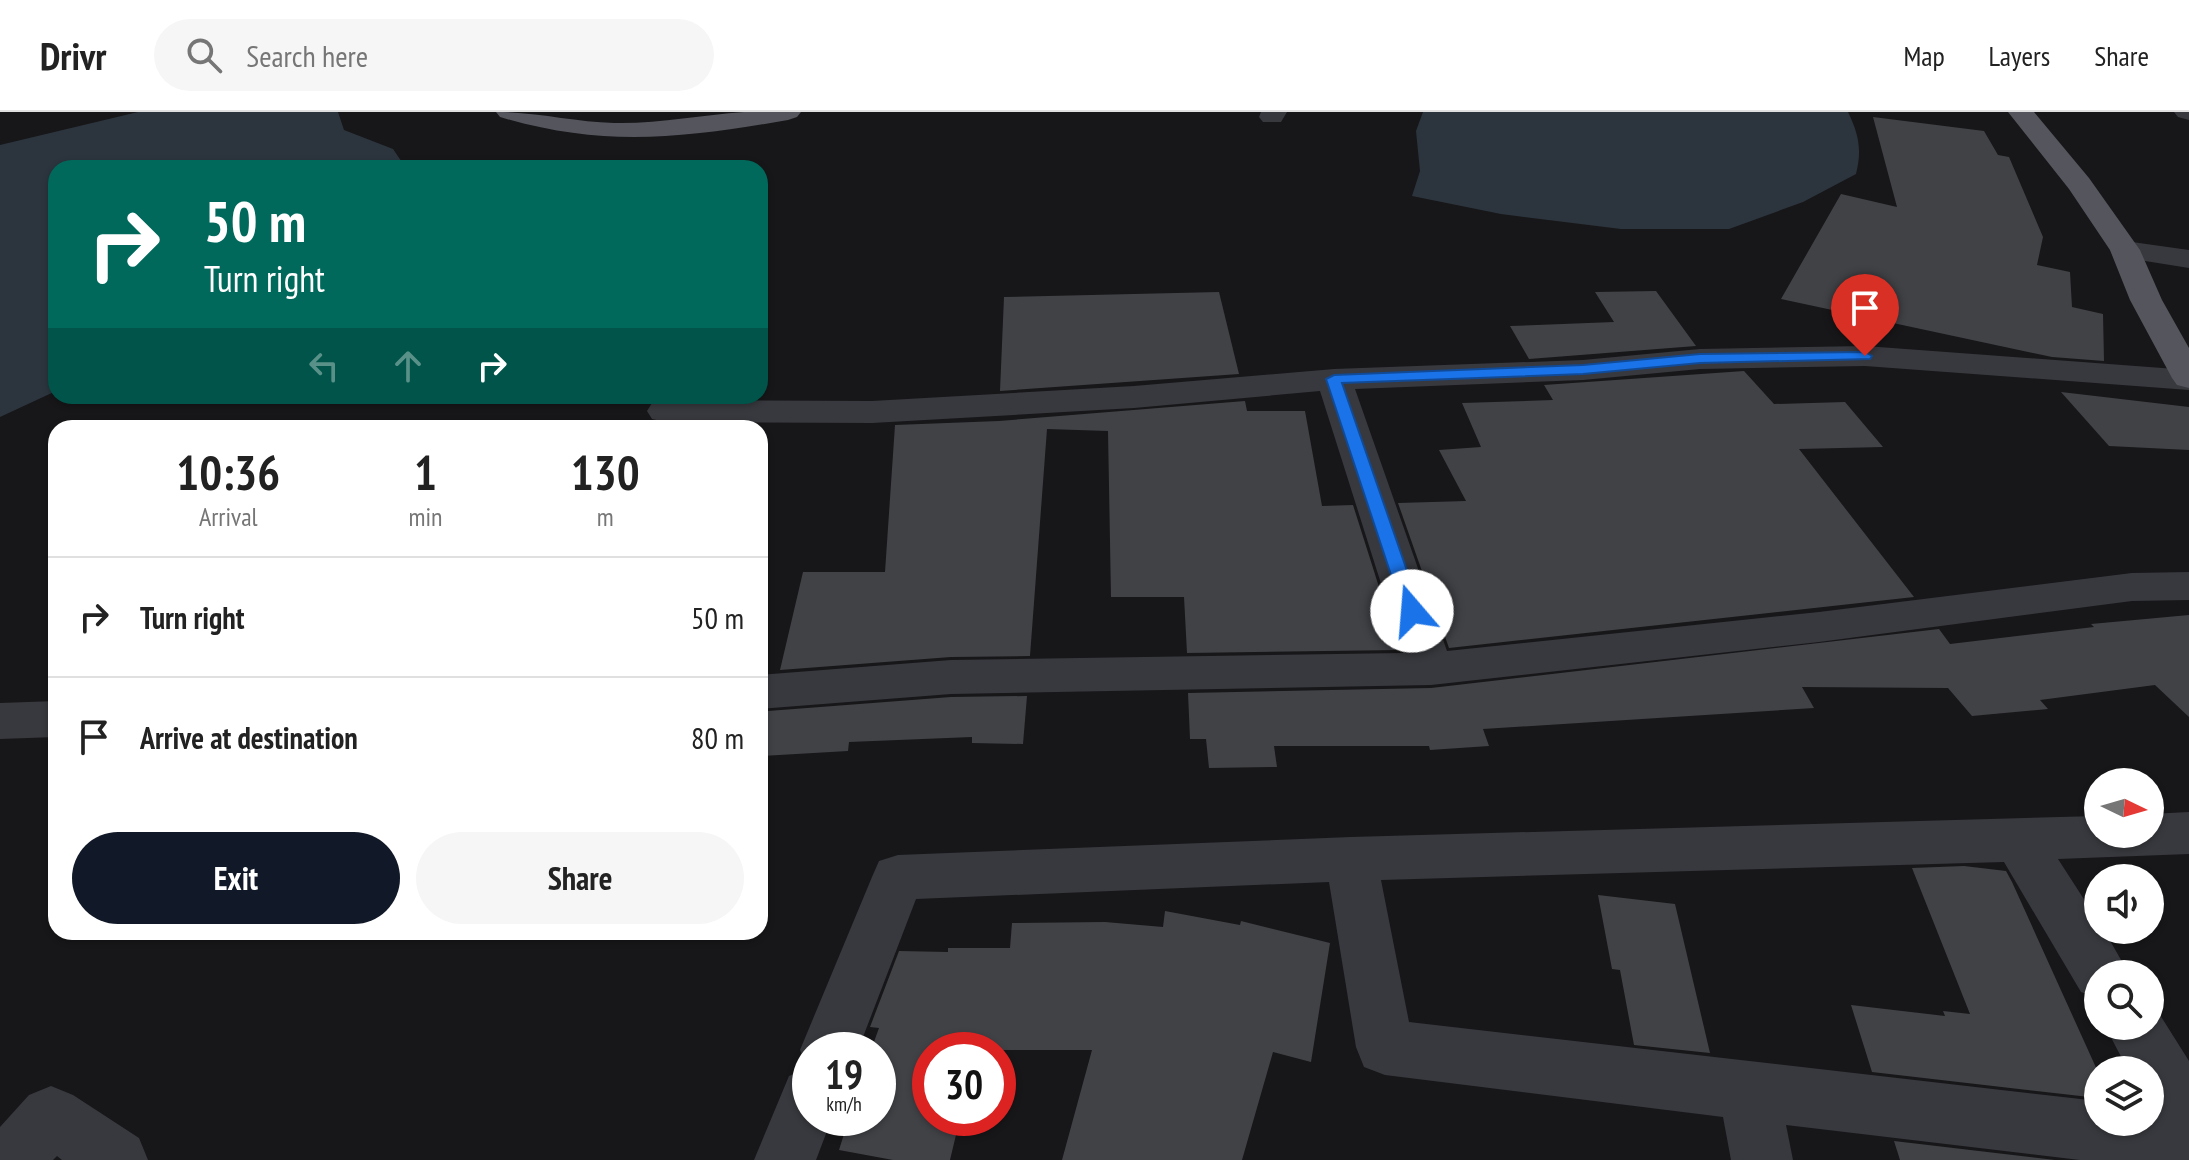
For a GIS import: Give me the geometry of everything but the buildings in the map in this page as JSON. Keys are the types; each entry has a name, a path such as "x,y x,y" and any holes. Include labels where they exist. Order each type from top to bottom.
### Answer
{"main road":[{"path":"509,112 579,128 642,131 788,112"},
{"path":"2021,112 2079,184 2125,250 2146,300 2189,379"}],"street":[{"path":"2125,250 2189,259"},
{"path":"665,411 872,412 1134,397 1334,379 1583,370 1700,359 1865,356 2189,379"},
{"path":"1334,379 1431,669"},
{"path":"768,691 951,677 1431,669 1819,627 2132,587 2189,586"},
{"path":"0,721 48,719"},
{"path":"836,1032 898,877 1351,859 2189,833"},
{"path":"2018,840 2092,960"},
{"path":"1351,859 1385,1047 2189,1142"},
{"path":"2143,1040 2167,1080 2189,1127"},
{"path":"1748,1091 1762,1160"},
{"path":"12,1160 51,1116 117,1160"},
{"path":"785,1160 795,1136"}],"shaded area":[{"path":"138,112 338,112 344,130 393,149 401,160 48,160 48,395 0,417 0,145"},
{"path":"1423,112 1848,112 1857,135 1859,157 1856,174 1803,202 1729,229 1621,229 1501,214 1412,196 1420,171 1416,131"}],"route":[{"path":"1412,611 1334,379 1583,370 1700,359 1865,356"}]}
